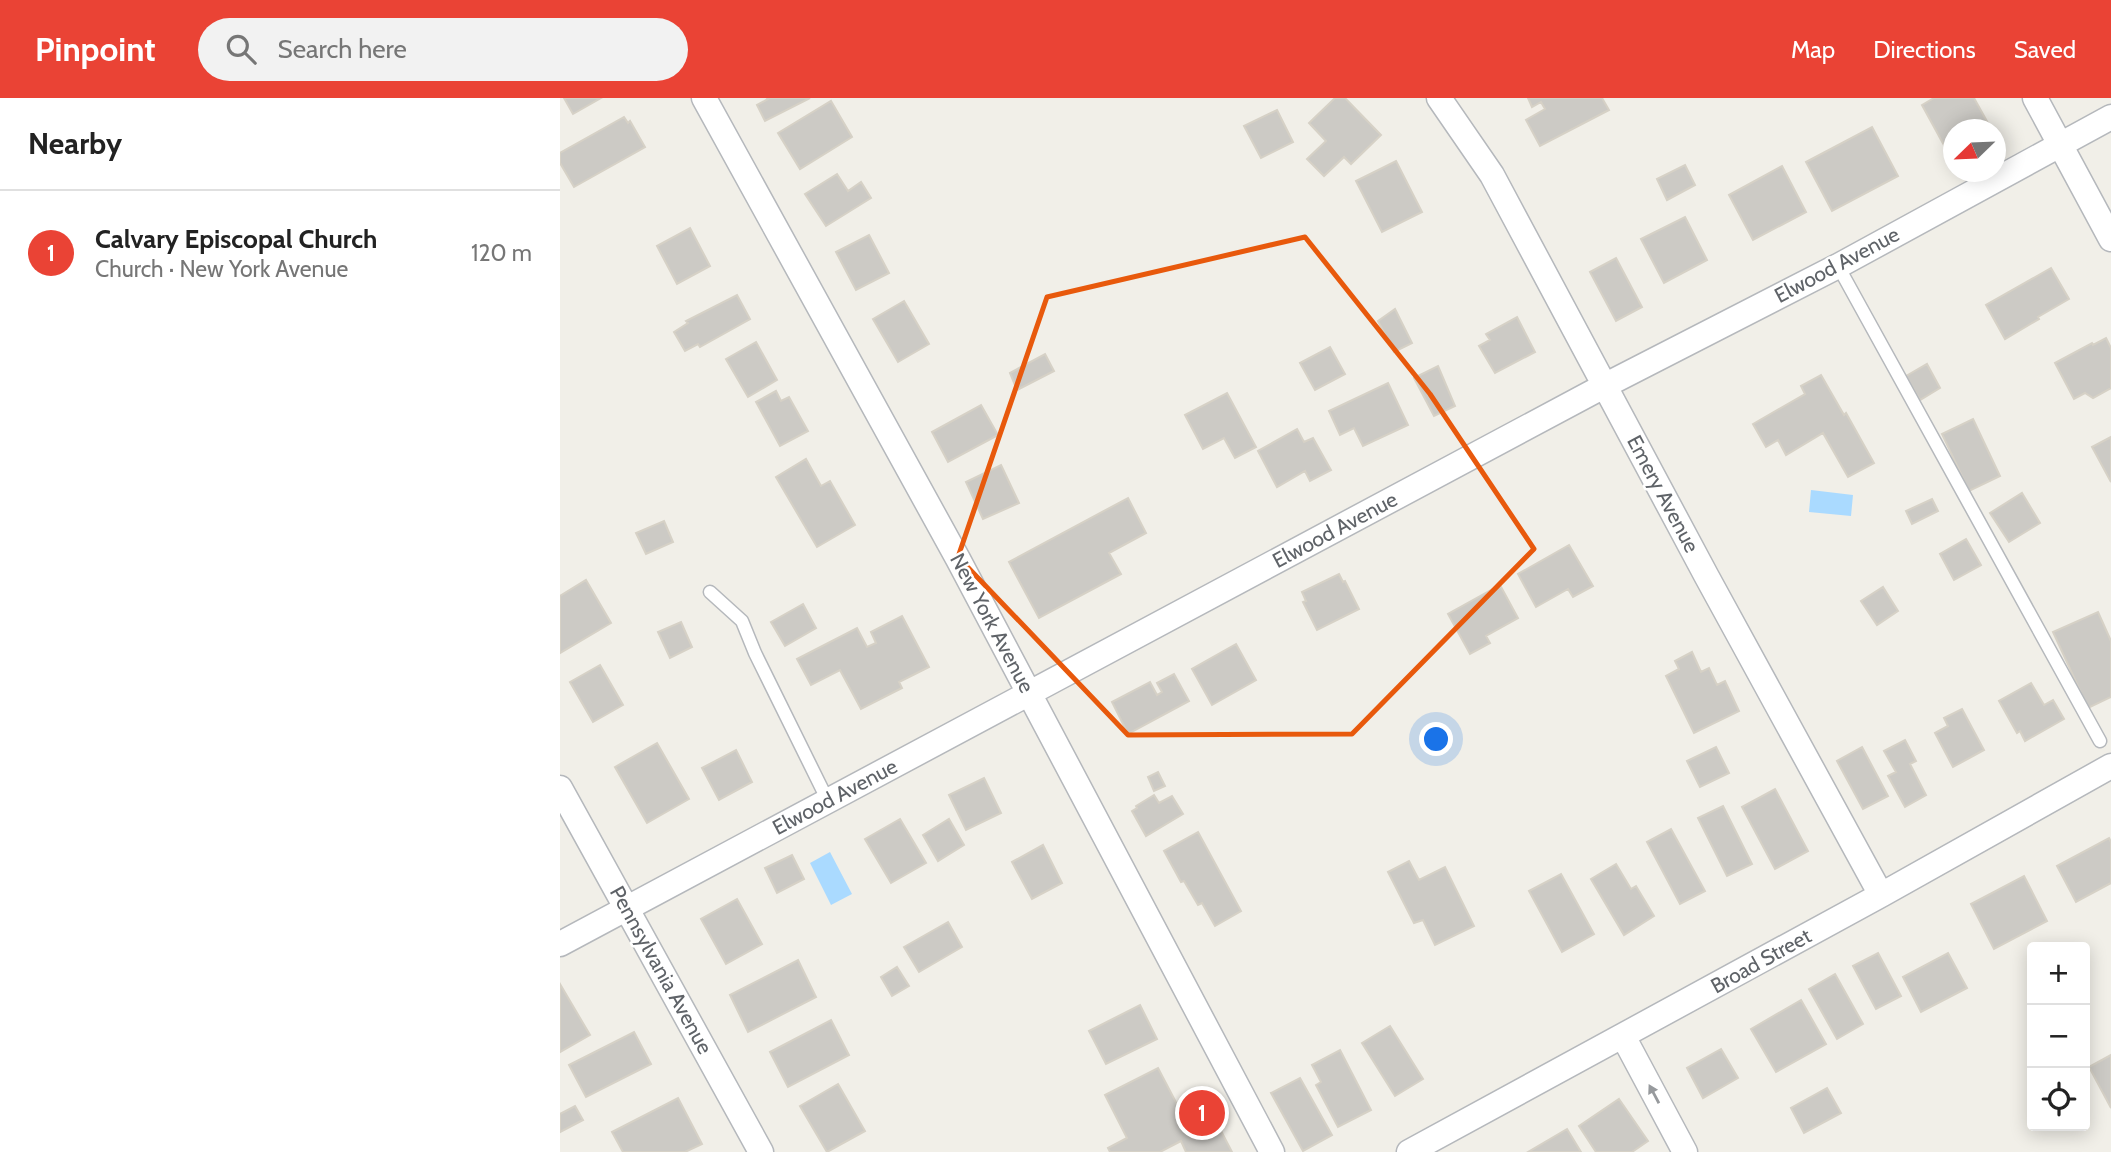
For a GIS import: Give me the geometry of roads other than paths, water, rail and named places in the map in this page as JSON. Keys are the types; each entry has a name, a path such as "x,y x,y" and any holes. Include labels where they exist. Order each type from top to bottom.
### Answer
{"street":[{"name":"New York Avenue","path":"704,98 958,559 1272,1152"},
{"name":"Emery Avenue","path":"1439,98 1492,175 1881,895"},
{"path":"2035,98 2111,240"},
{"name":"Elwood Avenue","path":"560,944 1604,386 1838,266 2111,117"},
{"name":"Broad Street","path":"1409,1152 1881,895 2111,766"},
{"name":"Pennsylvania Avenue","path":"560,788 761,1152"},
{"path":"1623,1036 1685,1152"}],"lane":[{"path":"1838,266 2101,741"},
{"path":"710,592 743,621 755,653 828,801"}],"water":[{"path":"1811,490 1853,495 1851,516 1809,512"},
{"path":"830,852 852,894 831,905 810,863"}],"place":[{"name":"Calvary Episcopal Church","path":"1202,1113"}]}
